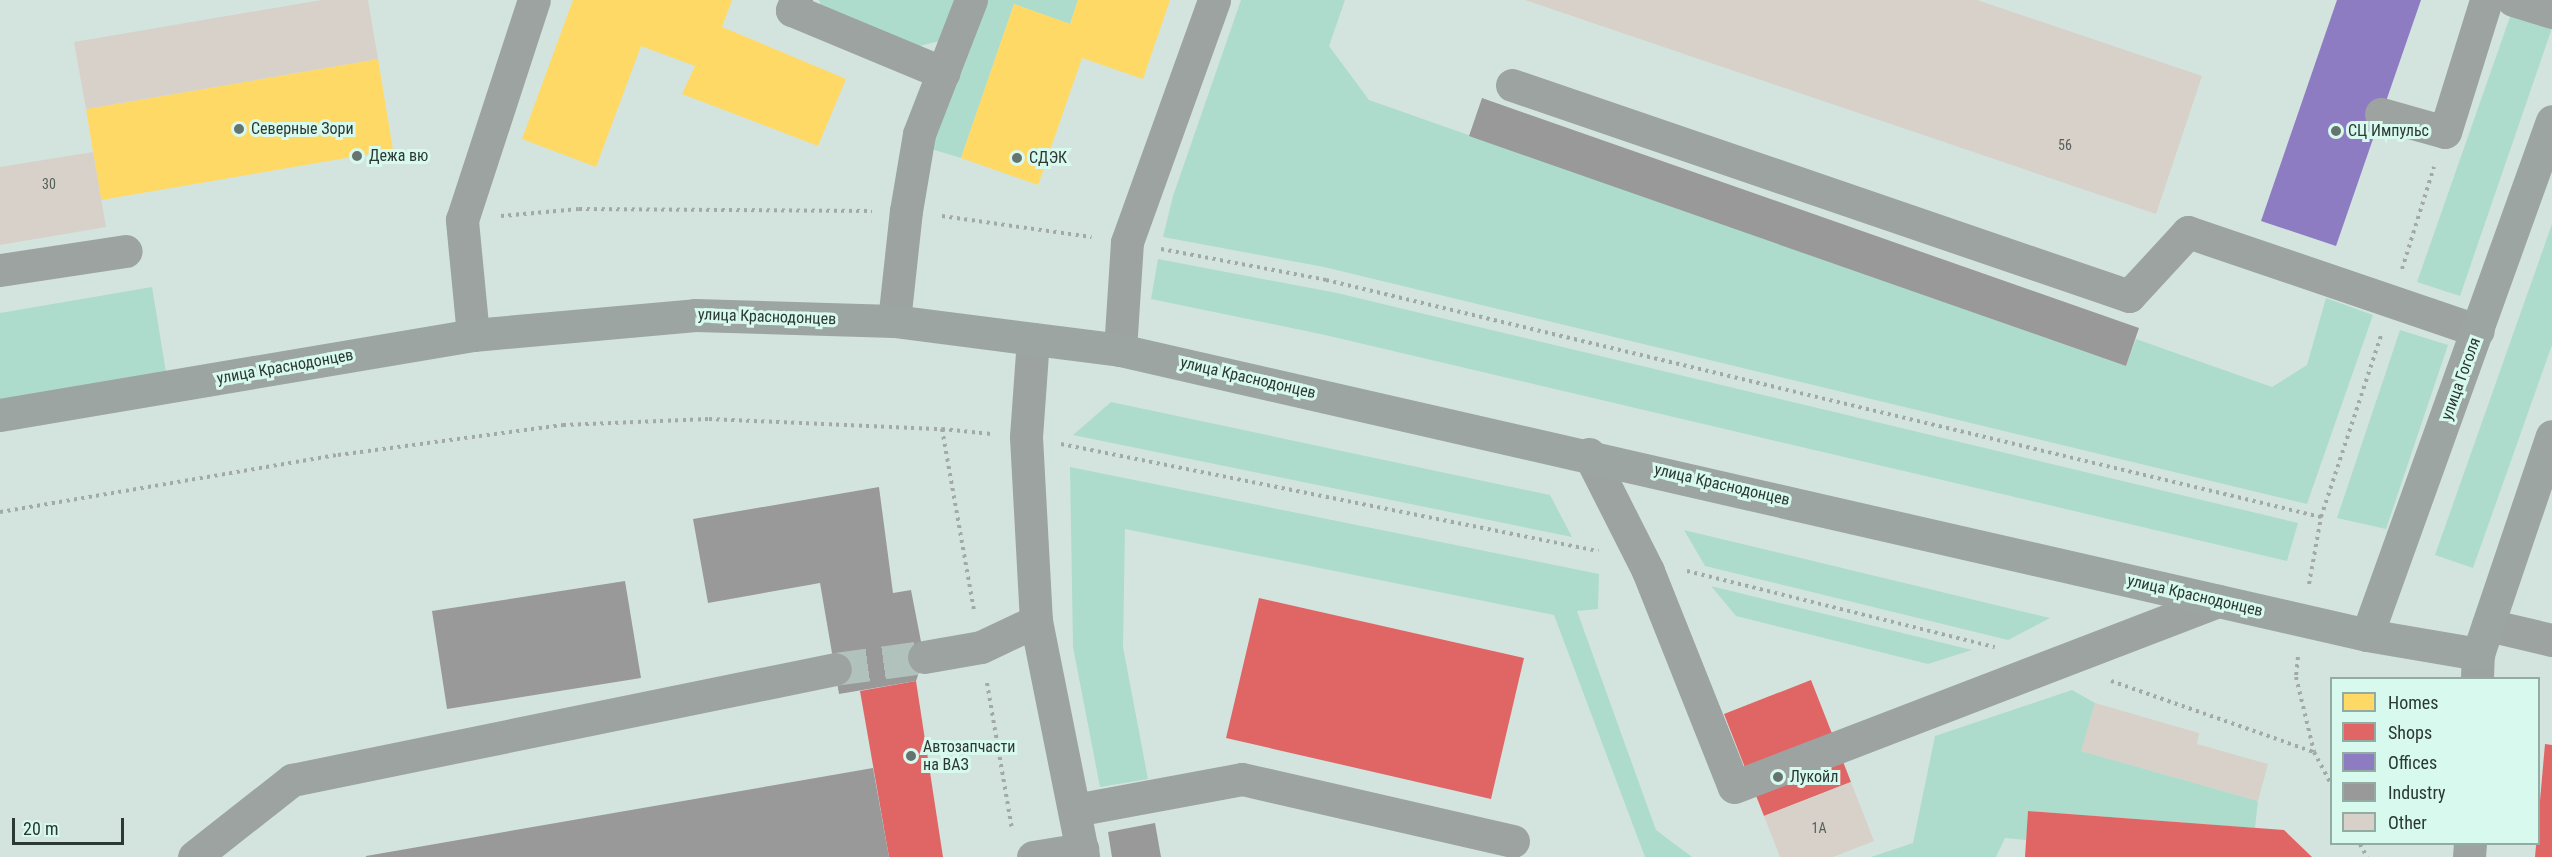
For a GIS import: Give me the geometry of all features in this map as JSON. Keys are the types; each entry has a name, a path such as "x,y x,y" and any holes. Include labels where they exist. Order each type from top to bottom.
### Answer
{"main road":[{"name":"улица Гоголя","path":"2367,636 2552,121"},
{"name":"улица Краснодонцев","path":"0,415 473,335 695,315 894,321 1120,350 1589,454 2367,636 2481,653"},
{"path":"2481,653 2552,436"}],"street":[{"path":"473,335 462,220 534,0"},
{"path":"796,0 792,10 943,73"},
{"path":"894,321 906,211 919,134 971,0"},
{"path":"1120,350 1126,242 1214,0"},
{"path":"2381,114 2445,132 2487,0"},
{"path":"2513,0 2552,12"},
{"path":"1512,85 2129,296 2188,232 2478,331"},
{"path":"0,270 126,250"},
{"path":"1023,845 1083,853 1036,621 1026,437 1033,339"},
{"path":"1589,454 1648,571 1734,787 2218,601"},
{"path":"924,657 981,647 1036,621"},
{"path":"2481,653 2552,640"},
{"path":"194,857 292,780 835,669"},
{"path":"1075,810 1242,779 1513,841"}],"path":[{"path":"462,220 579,209 906,211 1126,242 1326,280 2321,517 2445,132"},
{"path":"0,512 338,455 563,424 709,419 942,429 981,647 1023,845"},
{"path":"2314,752 2330,784"}],"green space":[{"path":"819,0 955,0 940,41 911,48 823,12"},
{"path":"988,0 1078,0 1070,24 1014,4 961,158 931,149"},
{"path":"1241,0 1345,0 1329,46 1369,100 2126,366 2136,339 2272,387 2307,365 2326,298 2373,315 2307,504 1324,267 1163,237 1173,196"},
{"path":"2511,14 2552,28 2460,296 2417,282"},
{"path":"2552,224 2552,345 2473,568 2435,555"},
{"path":"1158,259 1337,293 2298,523 2287,561 1325,335 1151,299"},
{"path":"152,287 166,372 0,401 0,313"},
{"path":"2400,330 2448,345 2386,529 2337,518"},
{"path":"1111,402 1550,495 1572,537 1073,435"},
{"path":"1070,467 1599,574 1598,609 1577,611 1656,830 1692,857 1645,857 1554,615 1125,529 1123,647 1148,779 1100,787 1073,647"},
{"path":"1684,530 2050,618 2008,640 1705,566"},
{"path":"1711,586 1972,650 1928,664 1736,616"},
{"path":"2072,690 2095,703 2082,751 2258,801 2255,828 2029,811 2026,840 2005,838 1996,857 1871,857 1913,843 1935,736"}],"building: Homes":[{"path":"573,0 732,0 722,27 846,79 818,146 682,94 695,66 641,46 596,167 522,139"},
{"path":"1078,0 1170,0 1143,79 1082,58 1038,185 961,158 1014,4 1070,24"},
{"name":"Северные Зори","path":"378,59 393,150 101,200 86,109"}],"building: Shops":[{"path":"1259,598 1524,658 1491,799 1226,738"},
{"path":"1811,680 1851,782 1764,816 1724,714"},
{"path":"916,681 943,857 889,857 860,691"},
{"path":"2545,744 2552,745 2552,857 2535,857 2536,845 2540,845 2540,800"},
{"path":"2028,811 2284,830 2312,857 2025,857"}],"building: Offices":[{"path":"2337,0 2421,0 2336,246 2261,221"}],"building: Industry":[{"path":"1482,98 2139,328 2126,366 1469,136"},
{"path":"879,487 893,593 911,590 924,657 916,681 839,694 820,583 708,603 693,519"},
{"path":"625,581 641,678 447,709 432,611"},
{"path":"873,768 889,857 366,857 366,856"},
{"path":"1155,823 1161,857 1112,857 1108,832"}],"building: Other":[{"path":"321,0 368,0 378,59 86,109 74,42"},
{"path":"1525,0 1977,0 2202,76 2156,214"},
{"path":"93,152 106,227 0,245 0,167"},
{"path":"2095,703 2199,733 2197,744 2268,764 2258,801 2081,751"},
{"path":"1851,782 1874,841 1833,857 1780,857 1764,816"}],"tunnel":[{"path":"835,669 924,657"}],"place":[{"name":"Северные Зори","path":"239,129"},
{"name":"СЦ Импульс","path":"2336,131"},
{"name":"Дежа вю","path":"357,156"},
{"name":"СДЭК","path":"1017,158"},
{"name":"Автозапчасти на ВАЗ","path":"911,756"},
{"name":"Лукойл","path":"1778,777"}]}
